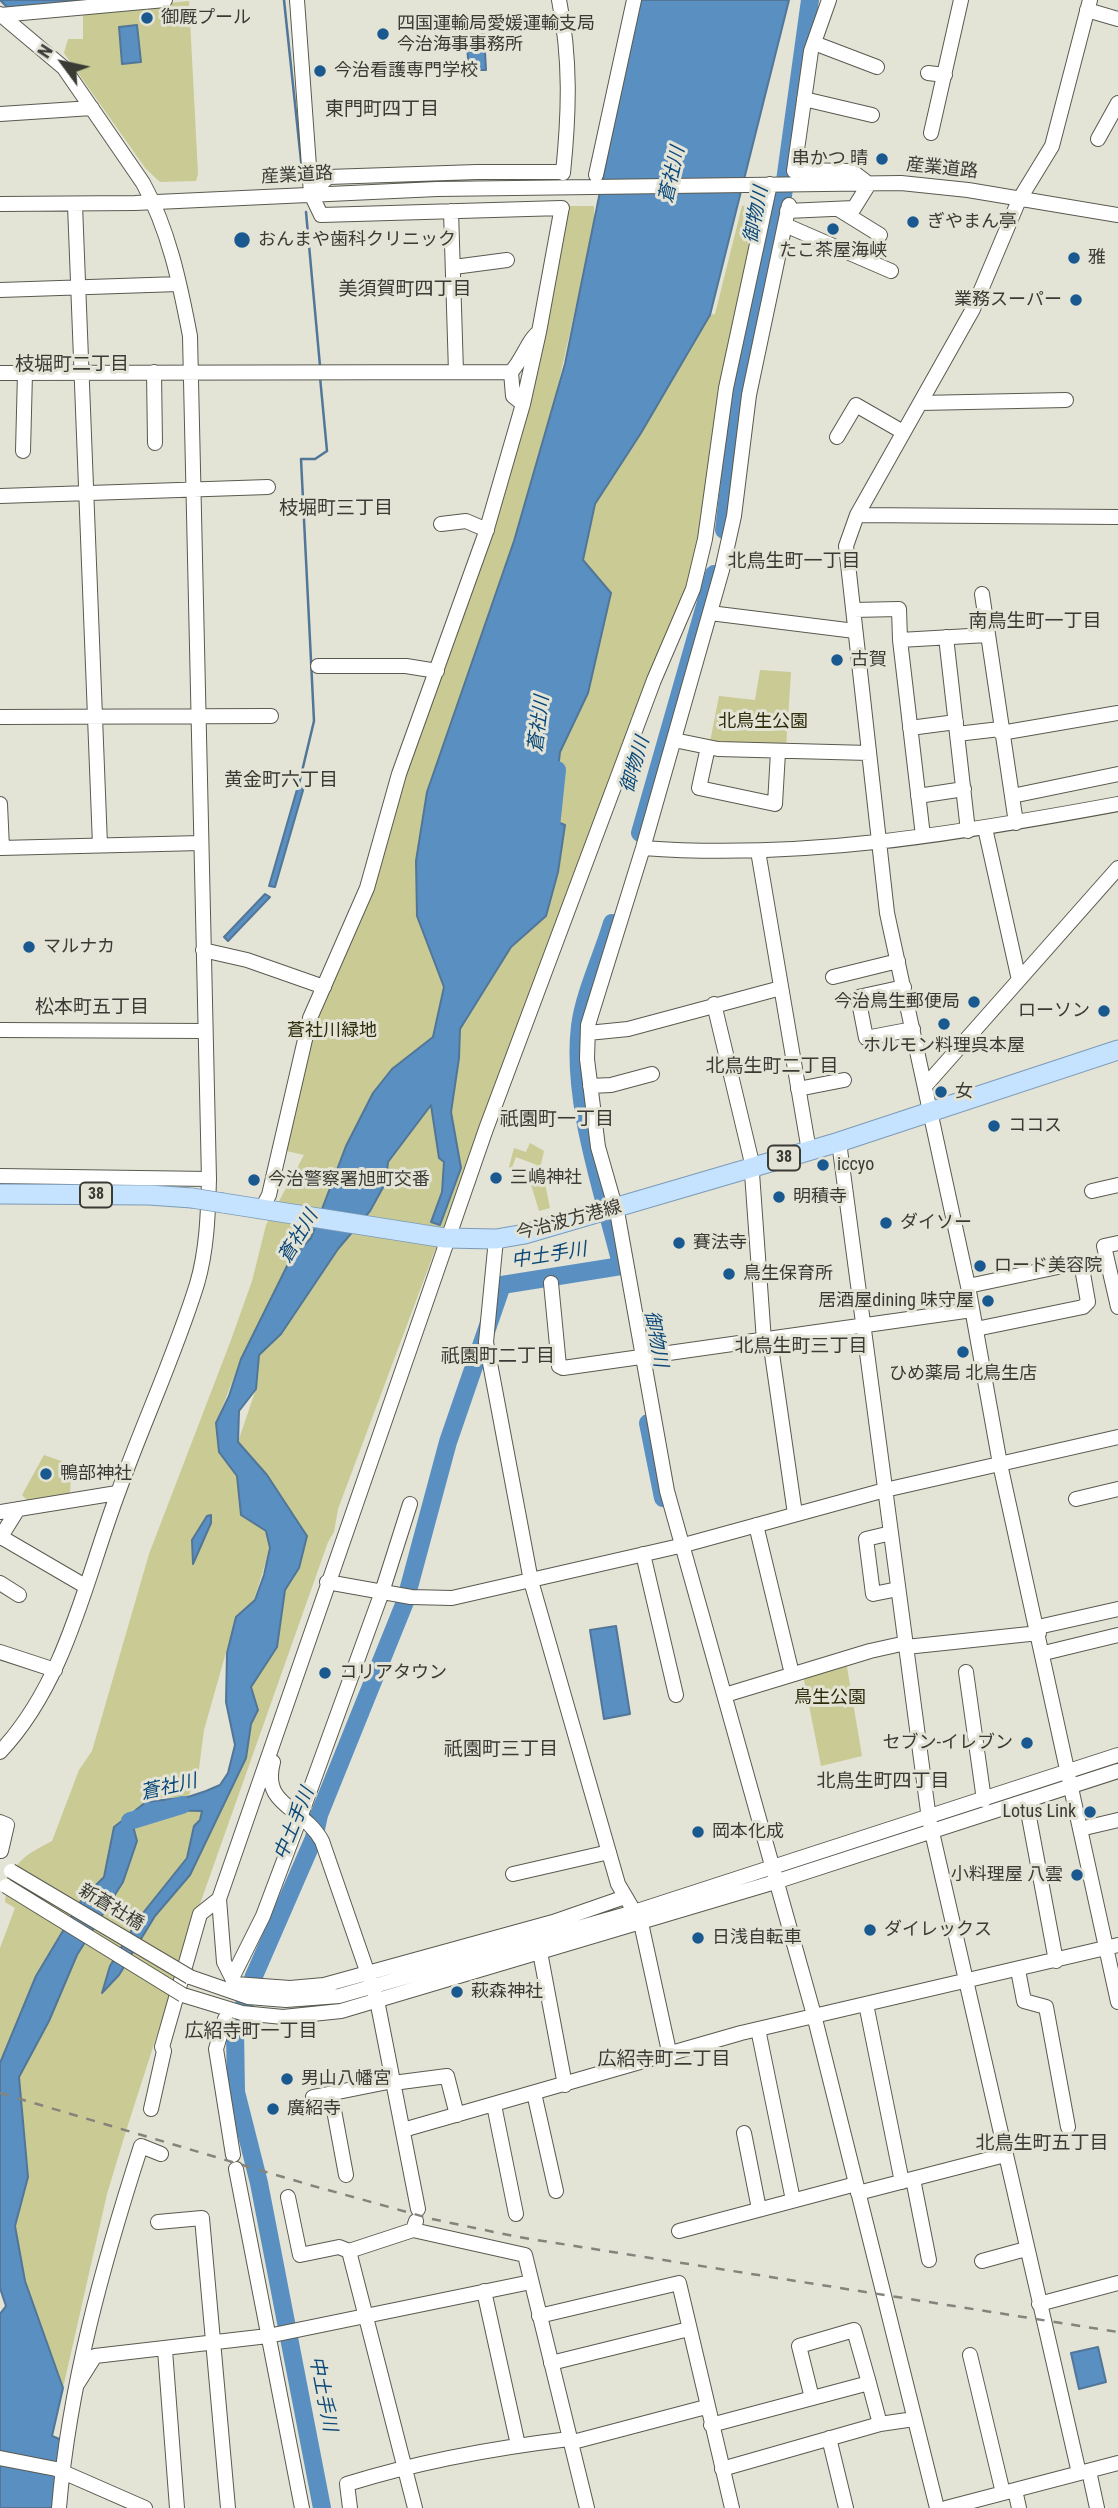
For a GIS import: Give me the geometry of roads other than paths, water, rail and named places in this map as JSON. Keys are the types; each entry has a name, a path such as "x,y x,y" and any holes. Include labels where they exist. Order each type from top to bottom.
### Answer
{"main road":[{"name":"今治波方港線","path":"0,1194 149,1195 192,1198 447,1238 496,1239 554,1227 839,1142 1118,1050"}],"street":[{"path":"1,15 165,0"},
{"path":"267,1211 310,1018 367,888 399,774 487,530 523,404 561,210 321,215 311,194 297,0"},
{"path":"311,194 328,177 477,172 563,173 570,91 567,37 559,0"},
{"path":"596,181 634,0"},
{"path":"787,214 854,208 869,184 852,171 794,170 814,43 829,0"},
{"path":"932,133 961,0"},
{"path":"1118,19 1088,5 1052,146 1019,200 972,309 857,515 846,546 887,913 968,1286 1000,1464 1044,1653 1080,1829 1112,1947 1118,2002"},
{"path":"0,1752 21,1730 55,1670 117,1493 197,1283 207,1235 209,1179 190,336 179,284 153,201 64,68 1,15"},
{"path":"814,43 877,67"},
{"path":"928,73 944,75"},
{"path":"804,99 873,115"},
{"path":"1098,139 1118,103"},
{"path":"0,114 92,108"},
{"name":"産業道路","path":"0,204 75,205 596,181 869,184 968,190 1118,215"},
{"path":"234,1981 224,1962 219,1899 275,1730 486,1129 654,680 693,589 705,539 726,388 765,184"},
{"path":"75,205 100,845"},
{"path":"838,209 880,235"},
{"path":"451,211 456,372"},
{"path":"787,214 891,271"},
{"path":"787,214 748,395 734,516 710,613 588,1033 590,1086 598,1147 615,1209 667,1491 814,2015 937,2508"},
{"path":"454,267 507,260"},
{"path":"0,290 179,284"},
{"path":"0,373 511,372 520,364 538,332"},
{"path":"154,372 155,443"},
{"path":"511,372 513,396 523,404"},
{"path":"23,451 25,373"},
{"path":"920,403 1066,400"},
{"path":"837,437 856,405 904,432"},
{"path":"0,496 268,487"},
{"path":"857,515 1118,517"},
{"path":"441,524 466,521 487,530"},
{"path":"982,594 1016,823"},
{"path":"853,610 899,609 900,640 923,836"},
{"path":"710,613 855,631"},
{"path":"900,640 987,635"},
{"path":"946,637 968,831"},
{"path":"318,666 407,666 437,671"},
{"path":"911,728 1001,731 1118,713"},
{"path":"0,717 271,716"},
{"path":"674,740 708,747 778,752 869,753"},
{"path":"708,747 699,788 775,804 778,752"},
{"path":"1012,796 1118,774"},
{"path":"918,796 964,789"},
{"path":"0,804 1,848 201,843"},
{"path":"643,848 758,851 879,842 968,831 1118,804"},
{"path":"985,828 1019,980"},
{"path":"758,851 808,1151"},
{"path":"926,1085 1118,867"},
{"path":"203,950 247,960 324,987"},
{"path":"833,977 898,961"},
{"path":"904,987 858,998 866,1038 914,1029"},
{"path":"588,1033 628,1029 781,988"},
{"path":"714,1004 752,1168 767,1341 795,1514"},
{"path":"0,1030 205,1031"},
{"path":"590,1086 611,1085 652,1074"},
{"path":"798,1089 844,1080"},
{"path":"839,1142 931,1825 1039,2304 1084,2472 1097,2508"},
{"path":"0,1175 209,1179"},
{"path":"1093,1191 1118,1185"},
{"path":"496,1239 486,1342 531,1581 609,1852 625,1897 637,1918 670,2056"},
{"path":"1118,1243 1104,1246 1118,1307"},
{"path":"968,1286 1072,1264 1082,1268 1088,1302 1083,1307 976,1329"},
{"path":"551,1283 559,1366 563,1368 863,1328 972,1310"},
{"path":"327,1582 411,1597 452,1598 684,1545 885,1490 1118,1437"},
{"path":"1076,1499 1118,1489"},
{"path":"0,1511 117,1493"},
{"path":"234,1981 263,1916 301,1815 383,1592 410,1504"},
{"path":"18,1509 1,1537 85,1586"},
{"path":"756,1525 792,1674"},
{"path":"891,1533 866,1539 873,1594 898,1589"},
{"path":"643,1554 676,1695"},
{"path":"0,1583 19,1595"},
{"path":"725,1695 792,1674 906,1645 1038,1630 1118,1609"},
{"path":"1044,1653 1118,1636"},
{"path":"0,1652 55,1670"},
{"path":"966,1672 984,1800"},
{"path":"275,1730 278,1744 269,1779 274,1795 313,1825 322,1841 371,1979 403,2130 416,2220"},
{"path":"234,1981 262,1987 324,1985 371,1979 637,1918 931,1825 1026,1801 1118,1755"},
{"path":"931,1825 984,1800 1069,1779 1118,1771"},
{"path":"1026,1801 1056,1961"},
{"path":"1080,1829 1118,1820"},
{"path":"0,1822 7,1825 4,1863"},
{"path":"513,1874 609,1852"},
{"name":"新蒼社橋","path":"4,1863 190,1977 248,1997 286,2000 339,1996 371,1979"},
{"name":"新蒼社橋","path":"3,1884 183,1994 242,2012 283,2017 341,2011 540,1952 637,1918"},
{"path":"371,1979 625,1897"},
{"path":"151,2109 164,2051 162,2047 200,1914 219,1899"},
{"path":"403,2130 758,2029 1112,1947"},
{"path":"540,1952 565,2085"},
{"path":"1018,1970 1024,2001 1046,2007 1068,2127"},
{"path":"866,2004 907,2181 929,2260"},
{"path":"225,2020 216,2049 235,2162 302,2508"},
{"path":"758,2029 793,2200"},
{"path":"313,2097 393,2082 447,2076 457,2115"},
{"path":"534,2093 556,2191"},
{"path":"331,2094 346,2175"},
{"path":"494,2105 516,2214"},
{"path":"744,2133 759,2209"},
{"path":"59,2508 59,2471 101,2273 141,2146 161,2154"},
{"path":"679,2231 793,2200 907,2181 1005,2155"},
{"path":"288,2197 300,2255 339,2247 349,2251 416,2220 525,2255 587,2508"},
{"path":"158,2222 202,2218 228,2508"},
{"path":"982,2262 1026,2249"},
{"path":"349,2251 363,2315 415,2508"},
{"path":"78,2383 94,2356 165,2350 268,2336 531,2282"},
{"path":"540,2316 678,2283 732,2508"},
{"path":"1039,2304 1118,2283"},
{"path":"484,2291 518,2445"},
{"path":"551,2363 689,2329"},
{"path":"812,2398 799,2346 854,2330 880,2424"},
{"path":"165,2350 177,2508"},
{"path":"970,2355 1000,2497 1019,2508"},
{"path":"711,2425 869,2383"},
{"path":"350,2508 348,2484 403,2466 518,2445 571,2440 706,2407"},
{"path":"722,2469 880,2424 914,2419"},
{"path":"829,2438 846,2508"},
{"path":"0,2458 59,2471 145,2508"},
{"path":"946,2508 1000,2497 1118,2463"}],"water":[{"path":"0,0 108,0 8,8"},
{"path":"639,0 789,0 710,315 641,433 595,504 583,560 611,593 588,693 560,752 552,820 565,825 558,872 546,916 511,947 460,1029 459,1058 451,1112 461,1168 440,1225 431,1222 442,1192 444,1162 439,1158 431,1105 388,1162 386,1182 370,1211 338,1249 281,1334 259,1355 256,1389 239,1411 238,1442 267,1475 307,1536 299,1568 285,1590 277,1647 251,1687 258,1710 251,1724 246,1758 190,1875 155,1916 119,1975 102,1993 110,1966 139,1918 187,1858 194,1826 200,1820 202,1811 154,1810 133,1826 137,1841 123,1882 77,1955 49,2021 19,2077 28,2177 15,2226 25,2281 63,2388 52,2436 62,2440 55,2508 0,2508 0,2314 6,2306 0,2288 0,2063 36,1976 82,1899 104,1877 114,1827 146,1802 188,1797 206,1791 220,1785 228,1773 235,1745 226,1702 227,1653 236,1617 255,1600 270,1548 266,1531 241,1515 237,1476 219,1452 216,1423 229,1396 241,1359 290,1260 311,1238 346,1146 373,1093 392,1069 433,1037 444,987 417,916 416,861 427,792 514,541 565,364"},
{"path":"137,25 141,62 122,64 119,27"},
{"path":"484,34 486,70 469,70 466,35"},
{"path":"298,786 304,787 275,887 269,886"},
{"path":"265,894 270,897 228,941 224,937"},
{"path":"211,1515 211,1523 193,1564 192,1540 207,1516"},
{"path":"616,1626 630,1714 604,1719 590,1630"},
{"path":"1098,2347 1106,2382 1079,2389 1071,2353"}],"waterway":[{"path":"284,0 302,170"},
{"name":"御物川","path":"724,530 739,401 781,210 810,0"},
{"path":"306,212 320,366"},
{"path":"298,788 314,721 301,459 315,459 327,451 320,377"},
{"name":"御物川","path":"640,833 714,574"},
{"name":"蒼社川","path":"550,836 557,770"},
{"name":"御物川","path":"612,923 585,1001 578,1055 590,1146 621,1264"},
{"name":"中土手川","path":"322,2508 259,2183 236,2092 235,2031 254,1976 314,1838 319,1815 405,1602 448,1442 502,1285 621,1266"},
{"name":"御物川","path":"648,1423 663,1498"},
{"name":"蒼社川","path":"130,1821 182,1805"}],"railway":[{"path":"0,2093 432,2219 518,2237 1118,2332"}],"place":[{"name":"御厩プール","path":"147,18"},
{"name":"四国運輸局愛媛運輸支局 今治海事事務所","path":"383,34"},
{"name":"今治看護専門学校","path":"320,71"},
{"name":"串かつ 晴","path":"882,159"},
{"name":"ぎやまん亭","path":"913,222"},
{"name":"たこ茶屋海峡","path":"833,229"},
{"name":"おんまや歯科クリニック","path":"242,240"},
{"name":"雅","path":"1074,258"},
{"name":"業務スーパー","path":"1076,300"},
{"name":"古賀","path":"837,660"},
{"name":"マルナカ","path":"29,947"},
{"name":"今治鳥生郵便局","path":"974,1002"},
{"name":"ローソン","path":"1104,1011"},
{"name":"ホルモン料理呉本屋","path":"944,1024"},
{"name":"女","path":"941,1092"},
{"name":"ココス","path":"994,1126"},
{"name":"iccyo","path":"823,1165"},
{"name":"三嶋神社","path":"496,1178"},
{"name":"今治警察署旭町交番","path":"254,1180"},
{"name":"明積寺","path":"779,1197"},
{"name":"ダイソー","path":"886,1223"},
{"name":"賽法寺","path":"679,1243"},
{"name":"ロード美容院","path":"980,1266"},
{"name":"鳥生保育所","path":"729,1274"},
{"name":"居酒屋dining 味守屋","path":"988,1301"},
{"name":"ひめ薬局 北鳥生店","path":"963,1352"},
{"name":"鴨部神社","path":"46,1474"},
{"name":"コリアタウン","path":"325,1673"},
{"name":"セブン-イレブン","path":"1027,1743"},
{"name":"Lotus Link","path":"1090,1812"},
{"name":"岡本化成","path":"698,1832"},
{"name":"小料理屋 八雲","path":"1077,1875"},
{"name":"ダイレックス","path":"870,1930"},
{"name":"日浅自転車","path":"698,1938"},
{"name":"萩森神社","path":"457,1992"},
{"name":"男山八幡宮","path":"287,2079"},
{"name":"廣紹寺","path":"273,2109"}],"district":[{"name":"東門町四丁目","path":"382,110"},
{"name":"美須賀町四丁目","path":"405,290"},
{"name":"枝堀町二丁目","path":"72,365"},
{"name":"枝堀町三丁目","path":"336,509"},
{"name":"北鳥生町一丁目","path":"794,562"},
{"name":"南鳥生町一丁目","path":"1035,622"},
{"name":"黄金町六丁目","path":"281,781"},
{"name":"松本町五丁目","path":"92,1008"},
{"name":"北鳥生町二丁目","path":"772,1067"},
{"name":"祇園町一丁目","path":"557,1120"},
{"name":"北鳥生町三丁目","path":"801,1347"},
{"name":"祇園町二丁目","path":"498,1357"},
{"name":"祇園町三丁目","path":"501,1750"},
{"name":"北鳥生町四丁目","path":"883,1782"},
{"name":"広紹寺町一丁目","path":"251,2032"},
{"name":"広紹寺町二丁目","path":"664,2060"},
{"name":"北鳥生町五丁目","path":"1042,2144"}],"park label":[{"name":"北鳥生公園","path":"763,722"},
{"name":"蒼社川緑地","path":"332,1031"},
{"name":"鳥生公園","path":"830,1698"}]}
